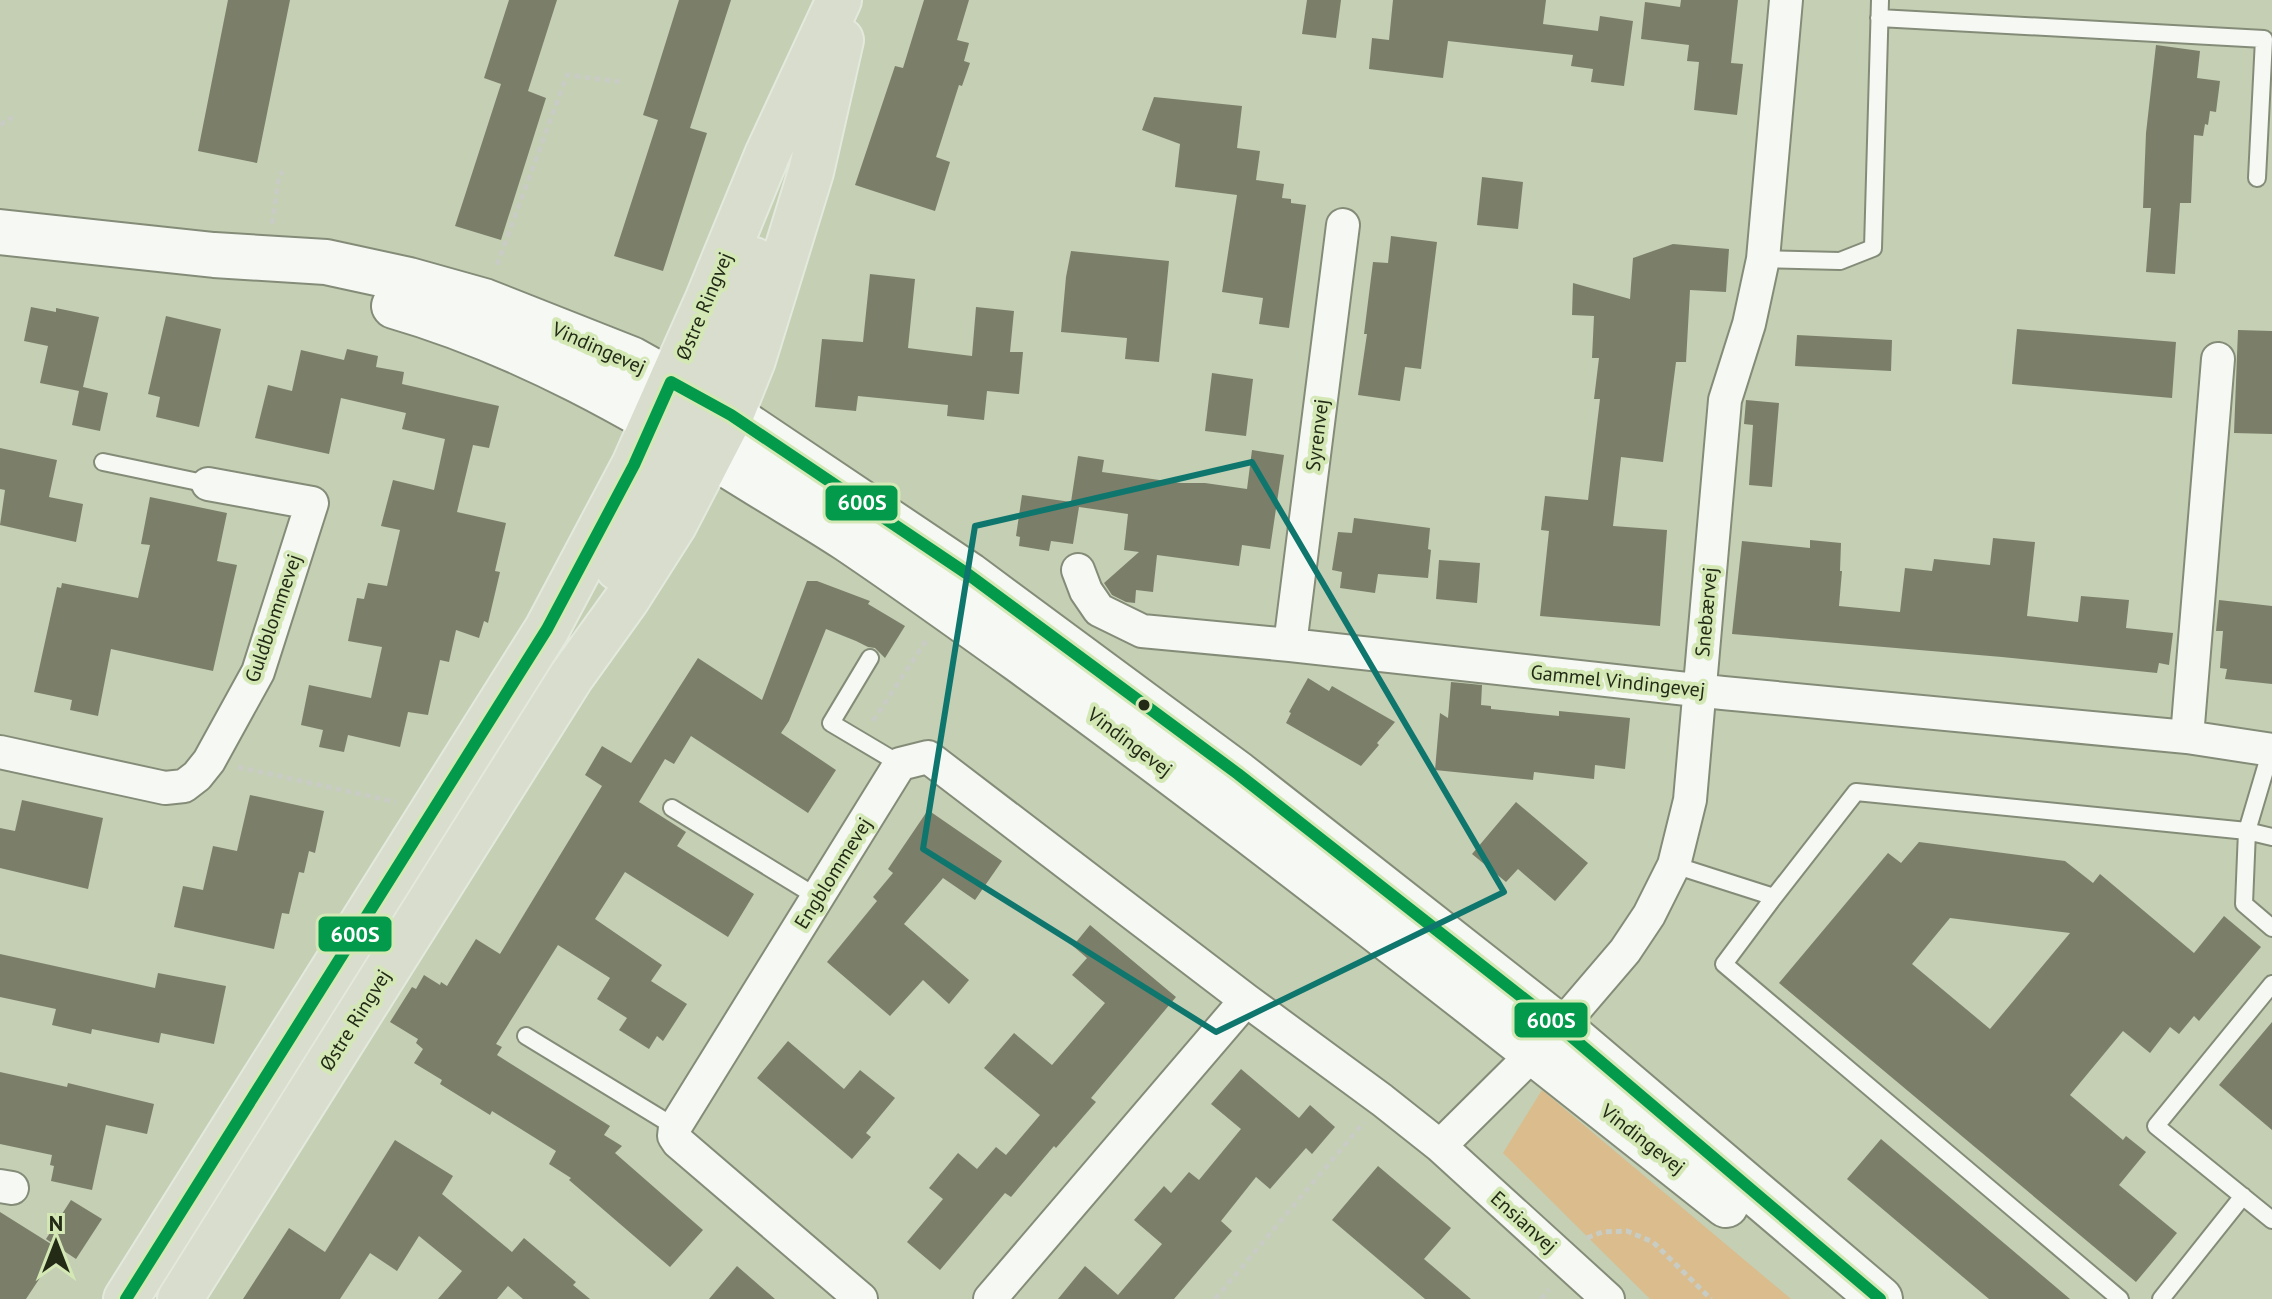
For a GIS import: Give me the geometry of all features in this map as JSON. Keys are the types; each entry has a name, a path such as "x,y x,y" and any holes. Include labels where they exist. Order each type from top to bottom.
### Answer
{"main road":[{"name":"Østre Ringvej","path":"180,1299 571,677 627,599 674,525 682,438 700,398 707,301 767,155 839,0"},
{"name":"Østre Ringvej","path":"126,1299 547,629 621,491 682,438 700,398 753,360 811,172 850,0"},
{"name":"Vindingevej","path":"0,232 214,255 326,262 409,280 484,301 631,359 700,398 969,575 1238,774 1548,1040 1842,1299"},
{"name":"Vindingevej","path":"214,255 434,317 512,348 569,375 682,438 844,537 1548,1040 1880,1299"}],"street":[{"name":"Snebærvej","path":"1548,1040 1625,951 1649,915 1674,865 1690,800 1725,400 1749,324 1763,259 1786,0"},
{"name":"Syrenvej","path":"1290,645 1343,225"},
{"path":"2187,737 2218,359"},
{"name":"Guldblommevej","path":"0,752 165,788 184,786 209,761 262,664 312,503 208,484"},
{"name":"Gammel Vindingevej","path":"1078,570 1086,591 1099,610 1142,631 2187,737 2272,750"},
{"path":"900,764 928,757 1440,1146 1548,1040"},
{"name":"Engblommevej","path":"675,1127 900,764"},
{"path":"990,1299 1246,1000"},
{"path":"675,1127 674,1136 678,1142 861,1299"},
{"name":"Ensianvej","path":"1440,1146 1608,1299"}],"lane":[{"path":"1763,259 1840,261 1873,248 1880,0"},
{"path":"1879,18 2264,39 2257,178"},
{"name":"Guldblommevej","path":"103,462 208,484"},
{"path":"870,658 831,723 900,764"},
{"name":"Gammel Vindingevej","path":"2272,750 2247,831 2244,904 2272,928"},
{"path":"2120,1299 1724,964 1856,792 2247,831 2272,837"},
{"path":"672,808 817,897"},
{"path":"1674,865 1774,897"},
{"path":"2272,984 2156,1126 2272,1220"},
{"path":"526,1036 675,1127"},
{"path":"2161,1299 2243,1196"}],"path":[{"path":"484,301 567,75 623,82"},
{"path":"0,125 13,117"},
{"path":"266,258 279,177 283,171"},
{"path":"860,740 947,608"},
{"path":"209,761 401,804"},
{"path":"1215,1299 1382,1100"},
{"path":"1565,1259 1592,1235 1627,1231 1653,1242 1711,1299"}],"highlighted area":[{"path":"1252,462 1504,892 1216,1032 923,849 975,526"}],"shaded area":[{"path":"1542,1090 1791,1299 1650,1299 1503,1153"}],"building":[{"path":"228,0 290,0 257,163 198,151"},
{"path":"509,0 557,0 528,91 546,98 501,240 455,226 501,84 484,78"},
{"path":"679,0 731,0 690,128 707,133 663,271 614,256 658,120 643,115"},
{"path":"924,0 969,0 957,40 969,43 964,61 970,63 962,86 959,85 936,157 950,162 935,211 855,185 895,66 903,68"},
{"path":"1307,0 1341,0 1336,38 1302,34"},
{"path":"1393,0 1546,0 1543,24 1598,31 1600,16 1633,21 1624,86 1591,82 1593,69 1571,66 1573,55 1448,41 1443,78 1369,69 1372,38 1389,40"},
{"path":"1681,0 1738,0 1731,63 1743,64 1737,115 1694,110 1699,62 1687,61 1689,45 1641,39 1645,2 1680,7"},
{"path":"2156,45 2200,51 2197,78 2220,81 2216,112 2210,111 2203,136 2194,135 2191,203 2180,203 2175,274 2146,272 2151,208 2143,208 2146,133"},
{"path":"1154,97 1242,106 1237,148 1260,151 1256,180 1284,184 1282,198 1306,205 1289,328 1259,324 1263,298 1222,292 1237,195 1175,187 1180,144 1142,130"},
{"path":"1482,177 1523,182 1518,229 1477,225"},
{"path":"1391,236 1437,242 1421,369 1405,367 1400,401 1358,395 1373,262 1388,263"},
{"path":"1673,244 1729,249 1726,292 1690,290 1686,362 1676,362 1663,462 1621,457 1613,526 1667,530 1660,626 1540,616 1549,531 1541,530 1545,496 1588,500 1600,399 1594,399 1599,358 1592,358 1594,316 1572,315 1573,283 1630,299 1633,258"},
{"path":"1071,251 1169,261 1159,362 1125,359 1127,338 1061,332"},
{"path":"870,274 915,279 908,348 972,356 976,307 1014,311 1010,352 1023,352 1019,394 987,391 984,420 947,416 948,405 858,396 856,411 815,407 822,339 863,342"},
{"path":"31,307 56,312 56,308 99,317 83,387 108,393 100,431 72,425 79,391 40,383 48,346 24,341"},
{"path":"166,316 221,329 199,427 156,417 160,397 148,394"},
{"path":"2017,329 2176,342 2172,398 2012,384"},
{"path":"2238,330 2272,331 2272,434 2234,433"},
{"path":"1797,335 1892,340 1891,371 1795,366"},
{"path":"347,349 378,356 376,367 404,372 402,384 499,406 489,448 473,445 457,512 506,523 495,571 500,572 488,623 484,621 479,638 456,630 449,662 440,660 428,715 408,712 400,747 348,735 344,752 319,747 323,730 301,725 309,685 371,698 382,647 348,641 357,598 364,599 368,583 387,586 400,530 381,526 393,480 434,490 445,439 402,429 406,413 341,398 329,454 255,438 268,385 292,391 301,350 344,360"},
{"path":"1212,373 1253,379 1246,436 1205,431"},
{"path":"1746,400 1779,403 1772,487 1749,485 1753,425 1744,424"},
{"path":"0,448 57,460 49,497 83,504 76,542 0,525 5,490 0,489"},
{"path":"1252,450 1284,455 1270,549 1242,545 1239,566 1157,555 1153,592 1136,590 1135,603 1112,595 1104,583 1139,552 1124,550 1128,514 1079,507 1073,544 1051,541 1049,551 1019,546 1020,537 1016,536 1022,495 1071,502 1078,456 1104,460 1102,472 1247,489"},
{"path":"150,497 227,513 217,561 237,565 213,671 111,649 98,716 70,710 72,700 34,692 57,587 61,588 62,583 138,598 150,545 141,544"},
{"path":"1354,518 1430,528 1428,578 1378,574 1375,593 1340,588 1342,572 1332,570 1338,532 1352,533"},
{"path":"1993,538 2035,542 2027,616 2078,622 2081,596 2129,600 2126,628 2173,633 2169,665 2159,663 2157,673 1732,634 1742,541 1810,548 1810,540 1841,543 1839,606 1900,612 1905,568 1932,571 1934,559 1990,565"},
{"path":"1439,560 1480,563 1477,603 1436,599"},
{"path":"807,581 817,581 870,601 868,604 905,626 885,658 875,648 826,629 789,721 781,733 836,770 808,813 691,736 674,764 665,759 639,802 686,832 677,846 754,894 728,937 625,872 595,919 662,965 651,981 687,1004 663,1041 657,1036 649,1049 619,1030 627,1018 597,999 610,978 558,945 496,1044 502,1047 497,1055 610,1126 604,1135 622,1146 615,1153 703,1230 670,1267 569,1180 571,1178 549,1164 556,1151 492,1111 490,1115 440,1084 442,1080 414,1063 423,1049 416,1043 418,1039 390,1022 412,987 416,989 424,975 447,986 476,939 500,954 602,786 585,775 602,746 631,763 698,658 762,700"},
{"path":"2219,600 2272,606 2272,684 2225,679 2227,669 2220,668 2223,631 2216,631"},
{"path":"1308,678 1329,691 1332,686 1395,722 1361,766 1286,723"},
{"path":"1451,682 1482,685 1481,705 1491,706 1491,709 1559,716 1559,711 1630,718 1625,769 1595,765 1594,779 1534,772 1533,780 1435,770 1440,713 1448,718"},
{"path":"250,795 324,811 315,853 309,851 304,873 299,872 289,914 282,913 274,949 174,927 183,886 203,890 213,846 237,851"},
{"path":"22,800 103,818 88,889 0,868 0,828 15,831"},
{"path":"1516,802 1588,863 1555,901 1518,869 1506,882 1472,854"},
{"path":"928,810 1002,861 975,900 943,878 904,924 969,980 949,1004 923,980 890,1016 827,962 877,901 873,897 893,873 888,869"},
{"path":"1919,842 2065,861 2093,883 2100,874 2194,953 2224,916 2261,947 2199,1021 2194,1016 2179,1034 2170,1027 2150,1053 2123,1031 2070,1095 2123,1140 2126,1136 2146,1152 2119,1185 2177,1233 2136,1282 1779,983 1888,853 1901,863","holes":["1950,918 2070,933 1990,1029 1912,964"]},
{"path":"1090,925 1176,997 1091,1098 1096,1102 1011,1197 1005,1193 940,1270 907,1242 943,1199 929,1188 958,1153 977,1169 996,1147 1006,1155 1040,1115 984,1068 1014,1033 1052,1065 1105,1003 1072,975 1087,958 1073,946"},
{"path":"0,954 155,988 158,973 226,986 214,1044 161,1033 159,1043 92,1029 91,1034 52,1025 56,1009 0,997"},
{"path":"2272,1022 2272,1130 2219,1085"},
{"path":"788,1041 844,1089 860,1070 895,1098 866,1133 871,1137 852,1159 757,1078"},
{"path":"1241,1069 1299,1118 1310,1105 1335,1127 1312,1154 1306,1148 1270,1189 1256,1177 1221,1221 1232,1231 1174,1299 1058,1299 1085,1266 1118,1295 1162,1244 1134,1220 1164,1186 1171,1193 1189,1172 1199,1180 1241,1129 1211,1104"},
{"path":"0,1072 67,1087 68,1083 154,1104 147,1134 106,1125 92,1190 51,1181 54,1166 50,1165 52,1155 0,1144"},
{"path":"1881,1139 2070,1299 1989,1299 1847,1179"},
{"path":"395,1140 453,1176 442,1194 512,1252 524,1238 576,1282 573,1285 590,1299 523,1299 508,1286 497,1299 438,1299 462,1271 419,1236 397,1271 370,1253 340,1299 243,1299 289,1228 325,1252"},
{"path":"1378,1166 1451,1228 1424,1259 1471,1299 1425,1299 1332,1220"},
{"path":"71,1200 102,1219 76,1259 46,1239"},
{"path":"0,1212 59,1249 26,1299 0,1299"},
{"path":"737,1266 775,1299 709,1299"}],"transit line":[{"name":"600S","path":"126,1299 547,629 634,465 671,382 731,415 969,575 1238,774 1560,1027 1880,1299"}]}
